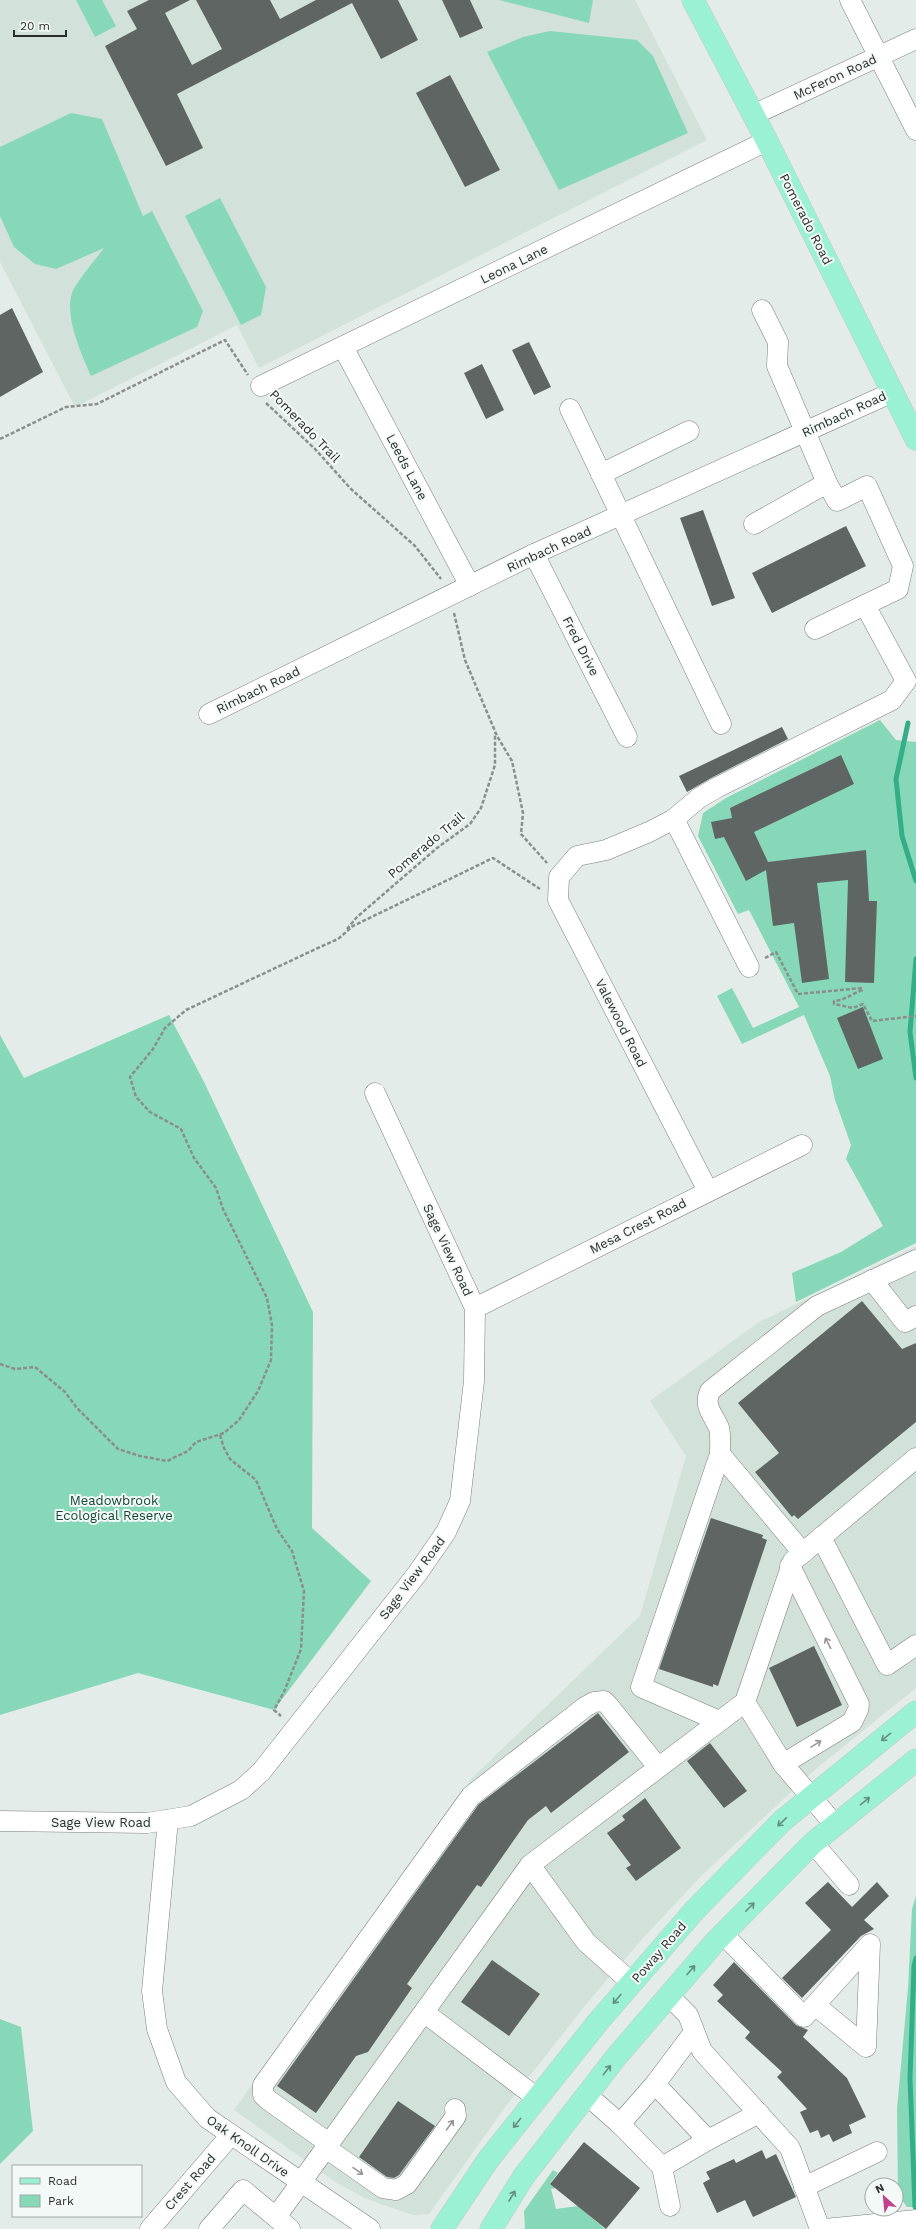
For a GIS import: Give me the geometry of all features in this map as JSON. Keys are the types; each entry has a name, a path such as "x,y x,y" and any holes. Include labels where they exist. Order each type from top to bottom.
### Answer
{"main road":[{"name":"Pomerado Road","path":"693,0 767,141 916,439"},
{"name":"Poway Road","path":"442,2229 488,2160 537,2098 694,1911 782,1821 916,1712"},
{"path":"491,2229 524,2176 587,2094 723,1934 813,1843 916,1760"}],"street":[{"path":"850,0 916,130"},
{"name":"McFeron Road","path":"753,115 916,39"},
{"name":"Leona Lane","path":"258,387 343,348 767,141"},
{"path":"762,310 778,342 777,366 827,483 837,501 867,486 903,566 898,589 815,629"},
{"name":"Leeds Lane","path":"343,348 470,586"},
{"name":"Rimbach Road","path":"209,714 534,554 622,516 893,392"},
{"path":"570,409 721,724"},
{"path":"601,474 689,431"},
{"path":"754,524 827,483"},
{"name":"Fred Drive","path":"534,554 627,737"},
{"path":"559,877 577,856 606,850 674,819 699,798 718,787 892,700 912,679 865,605"},
{"path":"674,819 749,967"},
{"name":"Valewood Road","path":"559,877 558,900 708,1191"},
{"name":"Sage View Road","path":"0,1821 147,1823 191,1816 241,1790 261,1772 296,1728 417,1574 446,1532 460,1501 474,1381 474,1308 375,1093"},
{"name":"Mesa Crest Road","path":"474,1308 802,1145"},
{"path":"719,1721 641,1687 720,1454 719,1429 707,1405 706,1398 710,1391 817,1306 916,1260"},
{"path":"872,1280 905,1322 916,1316"},
{"path":"720,1454 796,1560 859,1704 858,1710 852,1722 783,1764"},
{"path":"209,2229 243,2190 283,2223 302,2183 530,1866 745,1702 796,1560 821,1537 916,1458"},
{"path":"821,1537 887,1665 916,1645"},
{"path":"455,2109 456,2116 407,2184 396,2190 383,2188 267,2099 263,2095 263,2085 471,1796 585,1707 599,1701 604,1701 608,1705 658,1767"},
{"path":"745,1702 783,1764 835,1825"},
{"name":"Oak Knoll Drive","path":"168,1820 152,1991 157,2029 176,2082 207,2118 230,2136 370,2229"},
{"path":"813,1843 850,1885"},
{"path":"530,1866 586,1942 632,1983"},
{"path":"723,1934 804,2017 815,2005"},
{"path":"669,1996 688,2015 702,2051 790,2148 820,2229"},
{"path":"424,2013 537,2098"},
{"path":"620,2124 654,2084 694,2032"},
{"path":"654,2084 708,2140"},
{"path":"587,2094 620,2124 662,2167 670,2206"},
{"path":"662,2167 708,2140 759,2113"},
{"name":"Crest Road","path":"150,2229 230,2136"},
{"path":"804,2187 877,2152"},
{"path":"825,2229 916,2220"}],"path":[{"name":"Pomerado Trail","path":"0,439 66,407 97,404 225,340 258,387 351,489 415,546 447,587 465,660 495,730 512,761 523,813 521,834 559,877"},
{"name":"Pomerado Trail","path":"342,935 357,917 437,848 470,824 481,808 495,765 495,730"},
{"path":"0,1364 15,1369 35,1367 64,1392 77,1408 118,1449 140,1456 167,1461 188,1451 196,1442 220,1435 239,1420 258,1391 271,1360 272,1325 267,1298 223,1209 216,1188 194,1158 181,1129 150,1112 136,1097 130,1078 153,1048 165,1028 186,1010 320,947 342,935 353,926 493,858 558,900"},
{"path":"749,967 776,952 798,994 862,988 862,990 857,994 834,1001 834,1004 852,1008 863,1004 872,1021 916,1016"},
{"path":"220,1435 224,1448 230,1459 256,1480 276,1529 292,1551 304,1591 301,1649 284,1692 274,1710 296,1728"}],"shaded area":[{"path":"0,0 635,0 707,140 259,368 237,325 75,407 0,262"},
{"path":"916,1246 916,1688 817,1768 704,1873 644,1937 587,2003 503,2110 429,2214 413,2215 395,2209 364,2198 334,2181 234,2110 472,1778 640,1616 686,1456 650,1401 759,1322"}],"green space":[{"path":"76,0 102,0 116,26 95,37"},
{"path":"499,0 593,0 589,23"},
{"path":"550,31 637,40 653,56 688,133 559,190 487,52 523,37"},
{"path":"71,113 102,119 143,216 152,211 203,311 197,327 91,376 75,335 70,313 70,302 74,288 104,248 56,269 35,264 14,247 0,216 0,147"},
{"path":"220,198 266,287 261,315 241,325 185,216"},
{"path":"880,720 896,740 916,742 916,1243 796,1302 792,1273 841,1252 883,1226 846,1159 851,1145 835,1100 830,1076 804,1015 742,1044 717,996 732,988 753,1028 799,1007 749,910 738,914 698,836 703,813 726,798"},
{"name":"Meadowbrook Ecological Reserve","path":"169,1015 204,1082 313,1312 312,1528 371,1581 274,1710 138,1673 0,1715 0,1035 24,1078"},
{"path":"916,1896 916,2207 907,2207 904,2203 904,2177 898,2177 897,2109 908,1988 912,1909"},
{"path":"0,2019 21,2027 33,2131 0,2164"},
{"path":"553,2170 558,2173 550,2183 556,2188 551,2189 556,2209 578,2206 605,2229 525,2229 524,2211"}],"building":[{"path":"149,0 190,0 165,13 192,65 222,49 196,0 270,0 280,19 316,0 398,0 418,40 381,59 352,3 177,94 203,148 166,166 105,46 137,29 127,11"},
{"path":"442,0 470,0 483,28 460,38"},
{"path":"450,75 500,170 465,187 416,93"},
{"path":"12,308 43,372 0,397 0,315"},
{"path":"529,342 551,387 534,395 512,350"},
{"path":"482,364 504,410 486,419 464,373"},
{"path":"703,510 735,598 712,606 680,518"},
{"path":"846,526 866,566 772,613 752,573"},
{"path":"782,727 788,739 713,777 687,792 679,776"},
{"path":"841,755 854,784 754,832 768,862 866,850 869,901 877,901 874,983 845,982 848,880 817,883 829,979 802,983 794,923 773,926 766,870 746,881 724,837 715,839 711,822 732,818 730,808"},
{"path":"863,1007 883,1059 858,1069 837,1018"},
{"path":"862,1301 902,1349 916,1343 916,1422 798,1519 794,1515 792,1517 755,1472 779,1453 738,1403"},
{"path":"711,1518 763,1535 762,1538 767,1540 718,1686 713,1684 713,1687 659,1669"},
{"path":"814,1646 842,1705 797,1727 769,1668"},
{"path":"598,1713 629,1752 551,1813 546,1806 528,1820 481,1887 477,1885 407,1984 412,1988 368,2052 356,2056 316,2113 277,2086 479,1804"},
{"path":"710,1743 747,1791 724,1808 687,1761"},
{"path":"645,1798 681,1848 636,1881 626,1868 631,1865 607,1833 625,1820 622,1816"},
{"path":"828,1882 852,1907 877,1882 889,1896 864,1920 874,1929 861,1936 802,1998 782,1978 831,1930 805,1903"},
{"path":"492,1960 540,1994 509,2036 461,2002"},
{"path":"734,1962 796,2025 808,2030 803,2037 847,2078 866,2117 849,2125 852,2133 833,2142 829,2134 821,2138 818,2130 810,2133 800,2112 807,2109 777,2077 782,2072 745,2038 750,2032 717,2001 723,1995 713,1985"},
{"path":"398,2101 435,2126 399,2175 394,2178 387,2177 359,2157"},
{"path":"584,2142 640,2188 606,2229 550,2184"},
{"path":"762,2150 766,2159 776,2154 796,2197 753,2217 745,2200 717,2213 703,2183 710,2179 706,2172 734,2159 736,2163"}],"waterway":[{"path":"908,723 896,779 902,836 916,881"},
{"path":"916,959 910,1032 916,1078"},
{"path":"915,2207 910,2078 914,1966 916,1958"}]}
